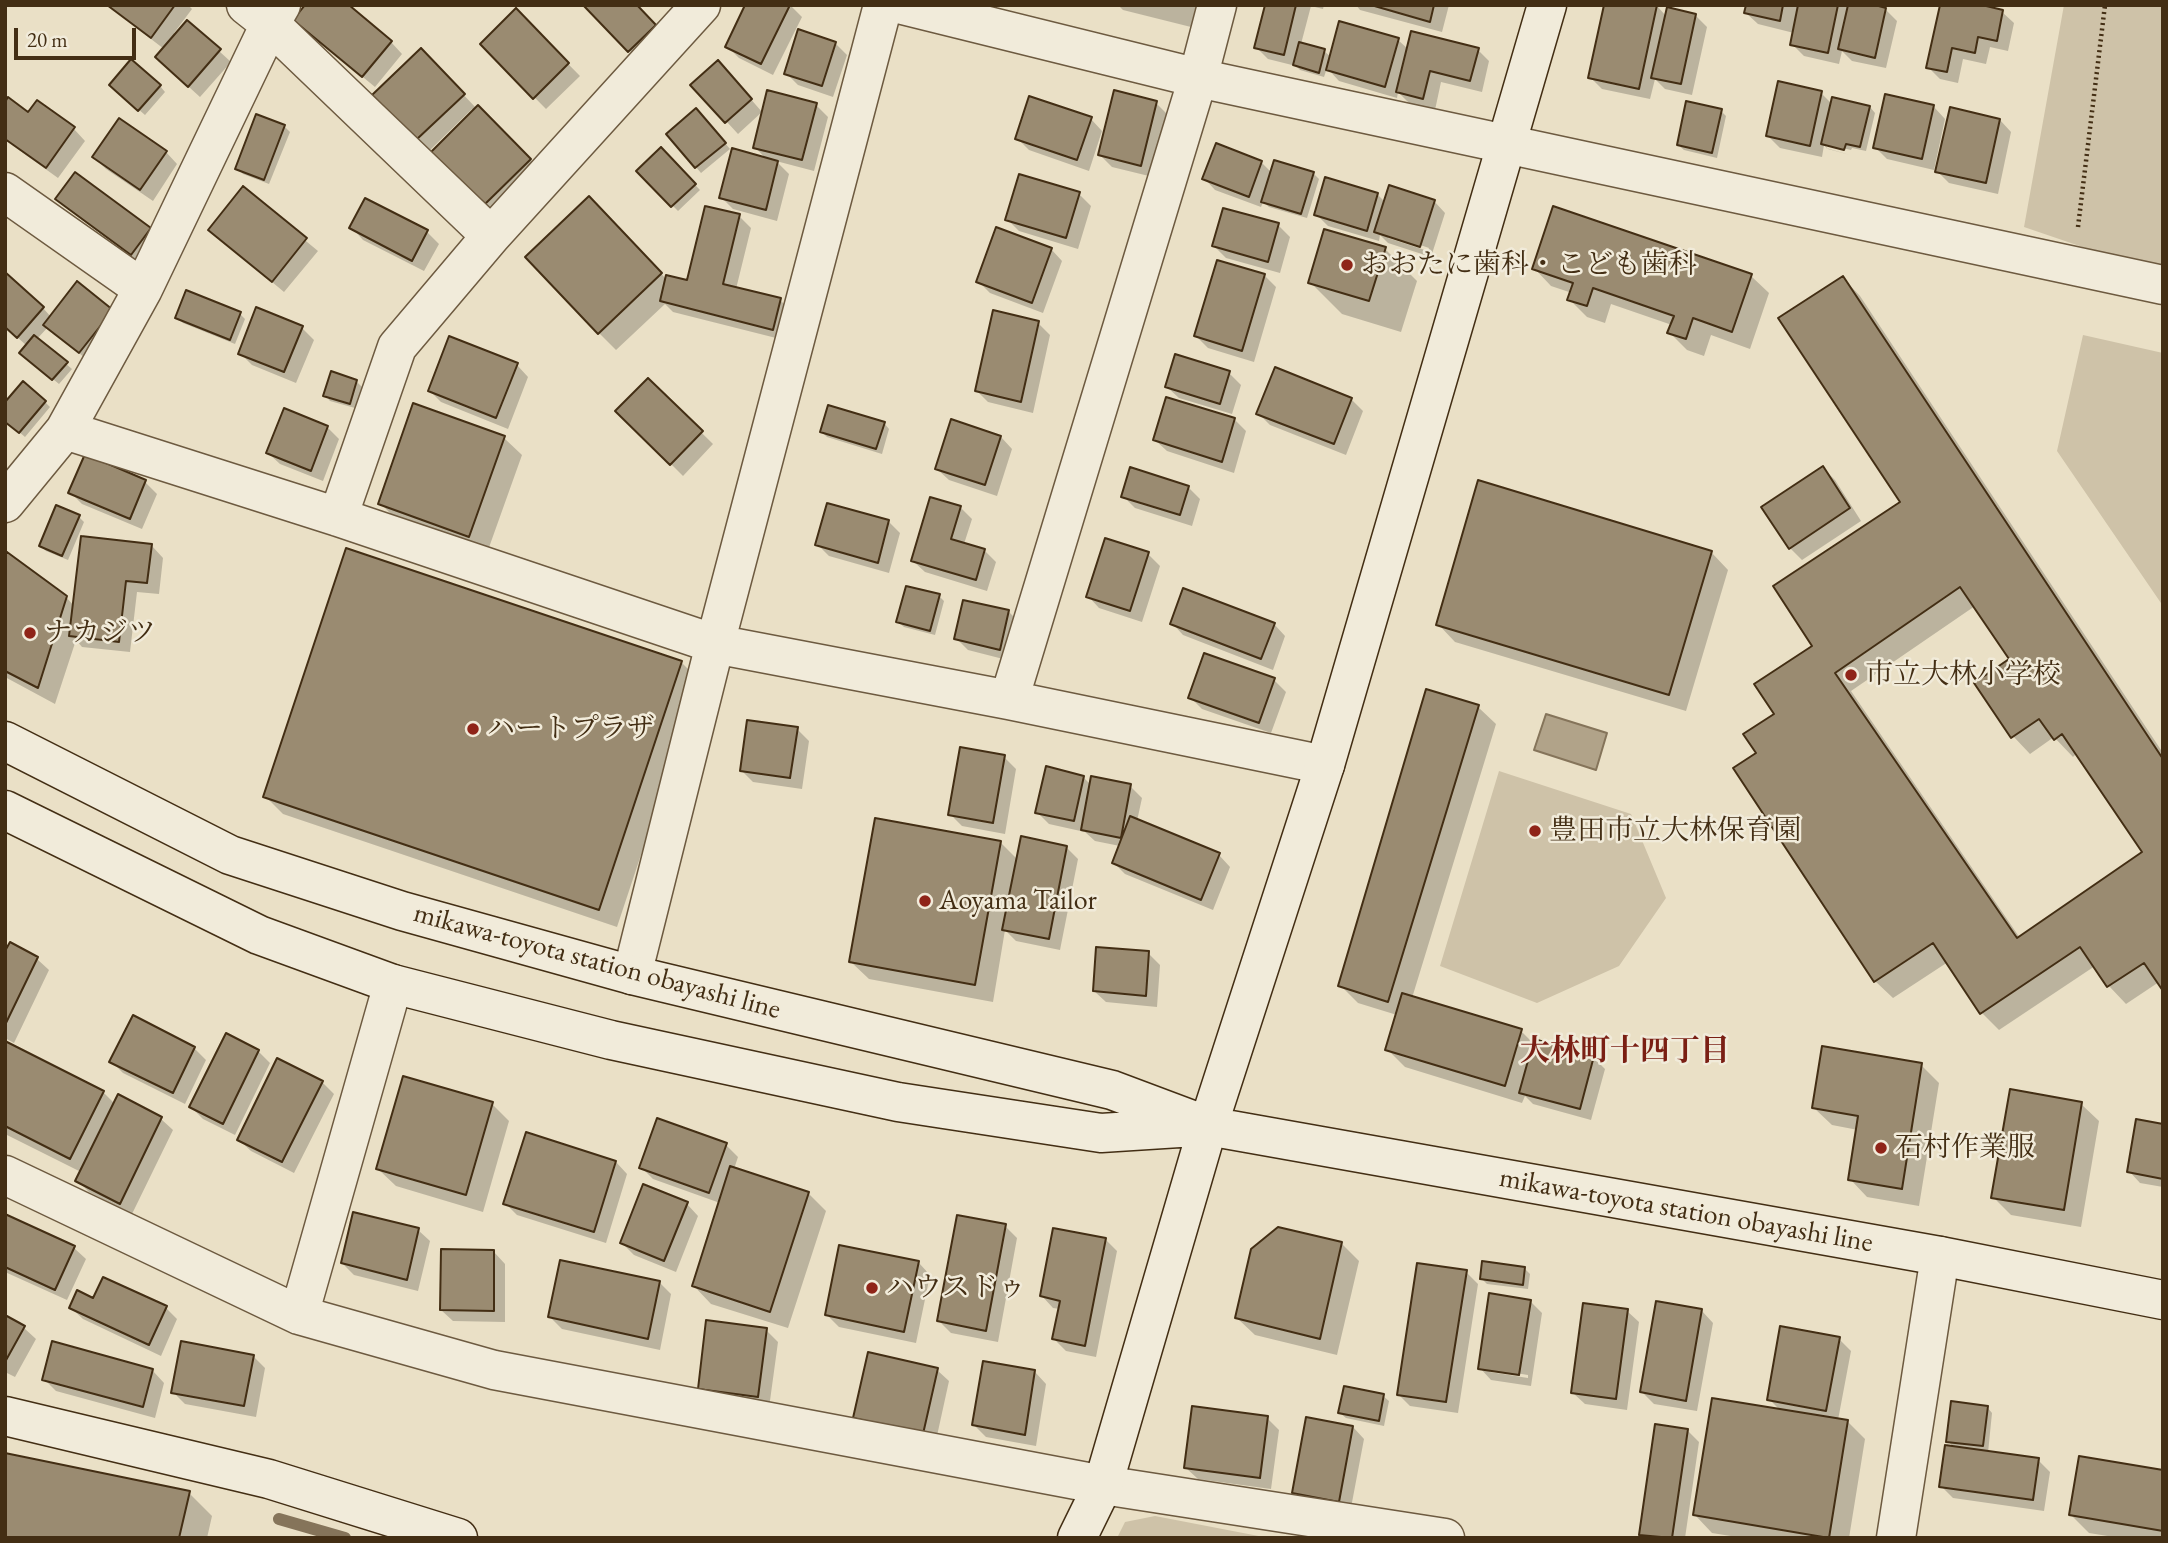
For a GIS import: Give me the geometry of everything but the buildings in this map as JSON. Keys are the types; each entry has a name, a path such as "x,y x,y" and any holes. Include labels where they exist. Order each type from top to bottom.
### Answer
{"street":[{"path":"338,517 397,347 491,236 701,5"},
{"path":"632,975 715,645 883,5"},
{"path":"903,5 1198,78 2163,285"},
{"path":"1009,700 1198,78 1217,5"},
{"path":"1077,1538 1103,1485 1208,1126 1325,765 1547,5"},
{"path":"5,503 65,430 143,289 266,11 491,236"},
{"path":"5,192 143,289"},
{"path":"65,430 338,517 715,645 1009,700 1325,765"},
{"name":"mikawa-toyota station obayashi line","path":"5,741 230,855 402,911 632,975 1112,1090 1208,1126 1940,1255 2163,1300"},
{"name":"mikawa-toyota station obayashi line","path":"5,810 259,935 393,984 611,1040 898,1102 1101,1133 1208,1126"},
{"path":"299,1315 393,984"},
{"path":"5,1175 299,1315 494,1370 1103,1485 1404,1534 1445,1538"},
{"path":"1896,1538 1940,1255"},
{"path":"5,1416 269,1479 458,1538"}],"path":[{"path":"2077,235 2105,5"}],"shaded area":[{"path":"2064,5 2163,5 2163,267 2109,256 2024,227"},
{"path":"2083,335 2163,353 2163,606 2057,451"},
{"path":"1546,714 1607,733 1596,770 1534,750"},
{"path":"1499,771 1631,814 1666,898 1619,966 1537,1003 1440,966"},
{"path":"1155,1516 1269,1538 1117,1538 1125,1522"}],"waterway":[{"path":"279,1519 345,1538"}],"place":[{"name":"おおたに歯科・こども歯科","path":"1347,265"},
{"name":"ナカジツ","path":"30,633"},
{"name":"市立大林小学校","path":"1851,675"},
{"name":"ハートプラザ","path":"473,729"},
{"name":"豊田市立大林保育園","path":"1535,831"},
{"name":"Aoyama Tailor","path":"925,901"},
{"name":"石村作業服","path":"1881,1148"},
{"name":"ハウスドゥ","path":"872,1288"}],"district":[{"name":"大林町十四丁目","path":"1625,1052"}]}
